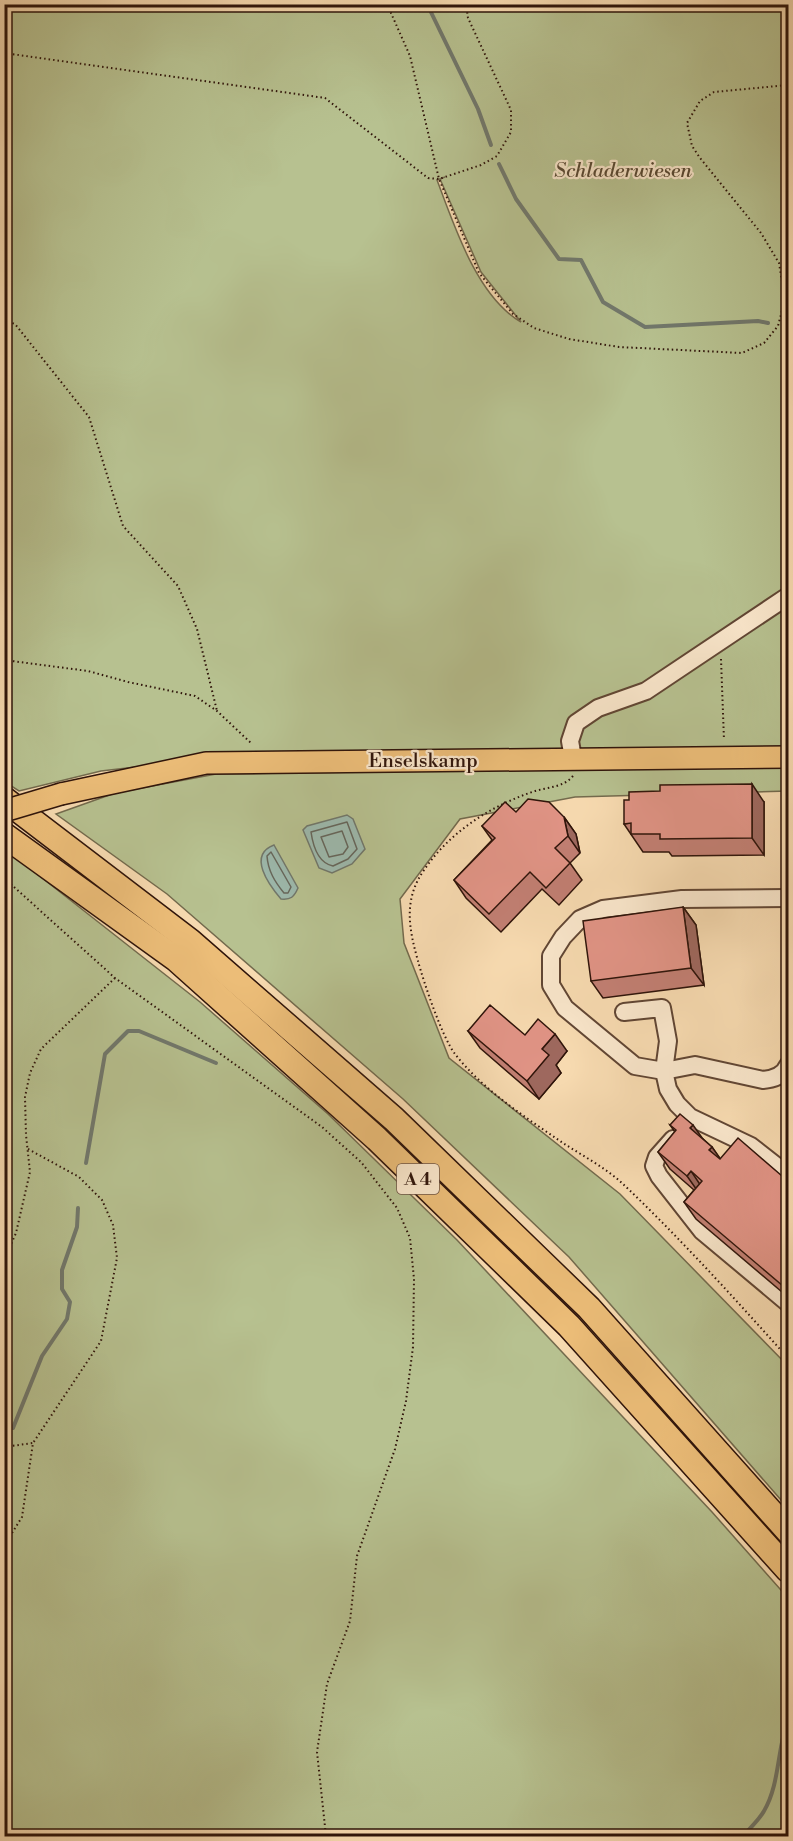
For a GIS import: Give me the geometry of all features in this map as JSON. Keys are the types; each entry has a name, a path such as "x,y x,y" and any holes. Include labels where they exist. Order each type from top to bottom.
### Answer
{"highway":[{"name":"A 4","path":"4,799 190,941 394,1119 589,1308 789,1531"},
{"name":"A 4","path":"4,835 176,959 377,1139 569,1326 789,1570"}],"main road":[{"name":"Enselskamp","path":"4,811 61,794 206,763 789,757"}],"street":[{"path":"573,758 570,741 576,723 598,708 646,691 789,596"},
{"path":"789,898 682,899 603,909 580,919 563,937 551,956 551,985 565,1008 635,1066 664,1071 695,1065 773,1079 782,1075 789,1065"},
{"path":"624,1012 662,1008 668,1041 664,1071 668,1089 677,1104 690,1117 752,1146 789,1175"},
{"path":"690,1117 657,1157 654,1166 659,1176 702,1231 789,1303"}],"path":[{"path":"387,4 410,56 439,179 479,273 513,314 534,328 569,339 619,347 742,353 764,343 778,326 785,299 779,263 761,233 700,159 692,146 687,123 700,101 714,92 789,85"},
{"path":"4,53 325,98 428,178 439,179 481,165 497,156 512,132 511,110 468,18 466,4"},
{"path":"4,320 15,324 89,417 123,526 178,586 197,629 217,711"},
{"path":"720,641 725,757"},
{"path":"4,660 88,671 195,696 217,711 251,743 257,761"},
{"path":"573,758 573,778 563,785 534,791 497,806 472,821 423,870 409,902 409,930 424,983 453,1052 473,1074 523,1115 621,1181 709,1271 789,1358"},
{"path":"4,878 115,978 322,1127 368,1172 397,1208 410,1238 414,1279 413,1347 406,1401 395,1449 357,1556 350,1621 327,1684 317,1752 326,1836"},
{"path":"4,1260 16,1233 30,1172 26,1097 30,1072 41,1049 115,978"},
{"path":"4,1546 22,1517 33,1443 101,1341 117,1258 113,1226 102,1200 79,1177 28,1149"},
{"path":"4,1447 33,1443"}],"green space":[{"name":"Schladerwiesen","path":"4,5 788,5 788,593 645,687 573,720 568,753 205,759 101,771 19,791 5,782","holes":["445,177 440,179 481,272 521,322 505,311 480,278 459,238 437,180"]},
{"path":"788,601 788,749 575,751 580,724"},
{"path":"788,766 788,791 575,797 460,819 400,899 404,943 449,1058 620,1194 788,1366 788,1508 569,1257 403,1099 167,894 56,814 115,793 216,774"},
{"path":"4,848 200,1002 328,1114 457,1240 712,1512 788,1598 788,1836 5,1836"}],"water":[{"path":"347,815 353,819 365,849 352,864 332,873 319,868 303,830 307,826"},
{"path":"274,845 298,888 294,896 287,899 281,899 271,886 261,863 266,850"}],"building":[{"path":"752,784 752,838 660,839 660,834 631,834 631,823 624,824 624,800 629,800 629,792 660,791 660,785"},
{"path":"528,799 549,802 564,817 568,836 555,848 570,863 546,888 530,872 489,914 454,880 495,838 482,826 505,802 516,812"},
{"path":"683,907 691,968 591,981 583,921"},
{"path":"490,1005 525,1035 538,1019 555,1034 542,1049 549,1055 527,1081 468,1031"},
{"path":"680,1114 693,1125 690,1128 712,1147 709,1150 720,1159 738,1138 789,1182 789,1280 783,1286 684,1202 702,1181 691,1171 687,1176 658,1152 676,1130 670,1125"}],"waterway":[{"path":"427,4 478,109 491,145"},
{"path":"499,164 516,199 559,259 581,260 603,302 645,327 758,321 768,323"},
{"path":"86,1163 105,1054 128,1031 139,1031 216,1063"},
{"path":"13,1428 42,1356 67,1319 70,1302 62,1289 62,1270 77,1227 78,1208"},
{"path":"743,1836 760,1818 769,1800 788,1720"}]}
